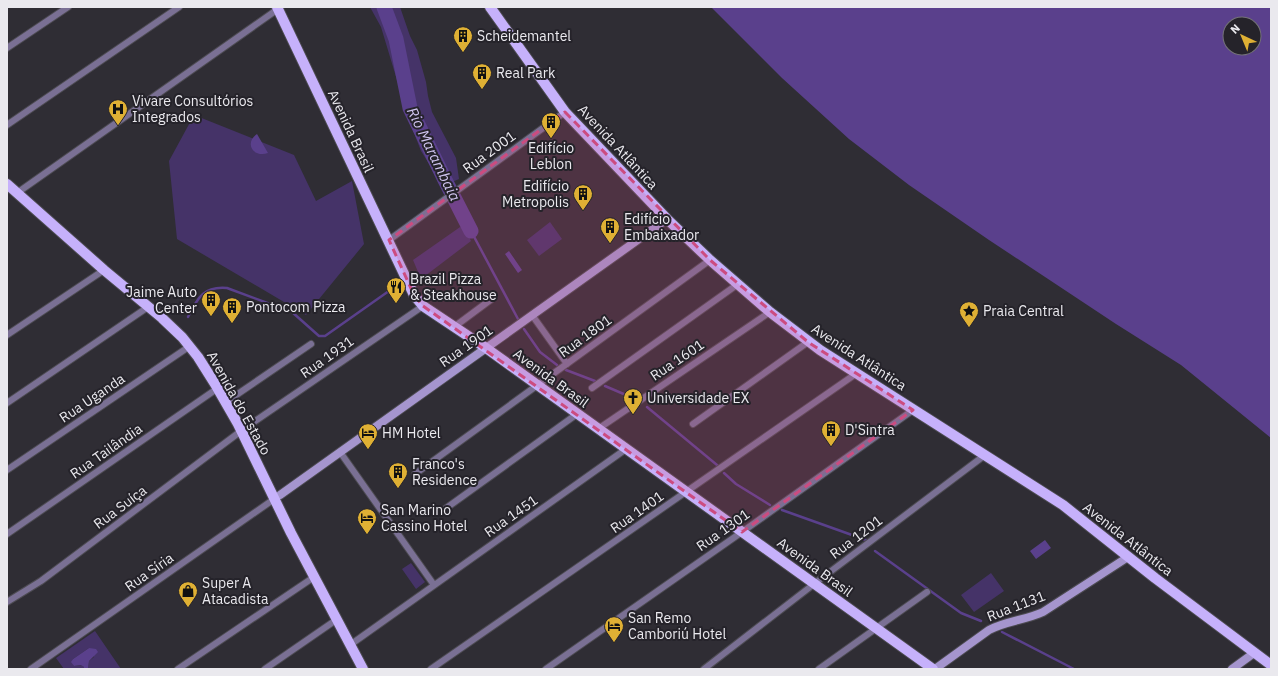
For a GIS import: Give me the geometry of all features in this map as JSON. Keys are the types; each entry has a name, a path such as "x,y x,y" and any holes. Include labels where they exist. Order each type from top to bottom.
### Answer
{"main road":[{"name":"Avenida Atlântica","path":"490,7 565,112 667,219 710,260 770,312 808,342 1063,505 1128,557 1271,665"},
{"name":"Avenida Brasil","path":"278,8 414,295 423,306 486,348 876,629 934,669"},
{"name":"Avenida do Estado","path":"7,184 104,270 174,329 190,346 218,388 243,430 277,497 314,577 363,669"}],"street":[{"path":"7,48 68,7"},
{"path":"7,125 179,7"},
{"path":"17,193 278,8"},
{"name":"Rua 2001","path":"388,240 565,112"},
{"name":"Rua 1901","path":"277,497 667,219"},
{"name":"Rua 1801","path":"415,474 710,260"},
{"path":"7,335 104,270"},
{"path":"592,388 738,284"},
{"path":"454,327 493,298"},
{"name":"Rua 1931","path":"243,430 423,306"},
{"path":"7,402 148,307"},
{"name":"Rua 1601","path":"598,429 770,312"},
{"path":"532,315 567,364"},
{"path":"693,424 808,342"},
{"path":"226,402 311,344"},
{"name":"Rua Uganda","path":"7,470 190,346"},
{"name":"Rua 1401","path":"431,669 857,373"},
{"name":"Rua Tailândia","path":"7,534 218,388"},
{"name":"Rua 1301","path":"546,669 914,410"},
{"path":"445,509 577,414"},
{"name":"Rua Suíça","path":"7,602 41,581 243,430"},
{"name":"Rua 1451","path":"350,645 626,449"},
{"path":"340,452 434,585"},
{"name":"Rua 1201","path":"704,669 985,455"},
{"name":"Rua Síria","path":"31,669 277,497"},
{"name":"Rua 1131","path":"934,669 989,630 1005,623 1034,616 1047,610 1128,557"},
{"path":"178,669 314,577"},
{"path":"819,669 927,592"},
{"path":"265,669 336,620"},
{"path":"1232,669 1254,653"}],"highlighted area":[{"path":"565,112 710,260 808,342 913,410 742,532 423,306 414,295 389,240"}],"shaded area":[{"path":"370,7 400,7 410,36 417,50 426,82 432,112 456,158 459,179 443,186 421,151 409,120 381,27"},
{"path":"711,7 1271,7 1271,438 1181,365 989,240 909,185 849,139 782,78"},
{"path":"194,115 294,155 316,201 352,181 364,244 306,315 177,239 169,161"},
{"path":"257,134 268,153 263,154 254,152 252,149 251,141"},
{"path":"550,222 562,239 539,256 527,240"},
{"path":"463,225 471,241 421,279 413,260"},
{"path":"509,251 522,270 518,273 505,254"},
{"path":"1045,540 1051,548 1036,559 1030,551"},
{"path":"411,563 425,582 416,589 402,569"},
{"path":"991,573 1004,591 974,612 961,595"},
{"path":"95,631 121,669 88,669 89,661 94,657 89,648 73,659 72,662 74,666 82,665 84,669 64,669 56,658"},
{"path":"89,648 96,649 98,652 89,661 88,669 84,669 81,665 74,666 71,662 73,659"}],"waterway":[{"name":"Rio Marambaia","path":"384,7 396,39 410,108 471,231"},
{"path":"471,231 518,319"},
{"name":"Rio Marambaia","path":"188,317 195,304 207,291 227,288 292,312 319,336 325,336 396,286"},
{"path":"524,329 540,352 557,365"},
{"path":"566,370 595,381"},
{"path":"605,386 633,398"},
{"path":"647,407 717,465"},
{"path":"724,473 736,484 770,505"},
{"path":"782,510 866,540"},
{"path":"875,551 961,613 981,621"},
{"path":"1002,632 1074,669"}],"place":[{"name":"Scheidemantel","path":"463,53"},
{"name":"Real Park","path":"482,90"},
{"name":"Vivare Consultórios Integrados","path":"118,126"},
{"name":"Edifício Leblon","path":"551,139"},
{"name":"Edifício Metropolis","path":"583,211"},
{"name":"Edifício Embaixador","path":"610,244"},
{"name":"Brazil Pizza & Steakhouse","path":"396,304"},
{"name":"Jaime Auto Center","path":"211,317"},
{"name":"Pontocom Pizza","path":"232,324"},
{"name":"Praia Central","path":"969,328"},
{"name":"Universidade EX","path":"633,415"},
{"name":"D'Sintra","path":"831,447"},
{"name":"HM Hotel","path":"368,450"},
{"name":"Franco's Residence","path":"398,489"},
{"name":"San Marino Cassino Hotel","path":"367,535"},
{"name":"Super A Atacadista","path":"188,608"},
{"name":"San Remo Camboriú Hotel","path":"614,643"}]}
